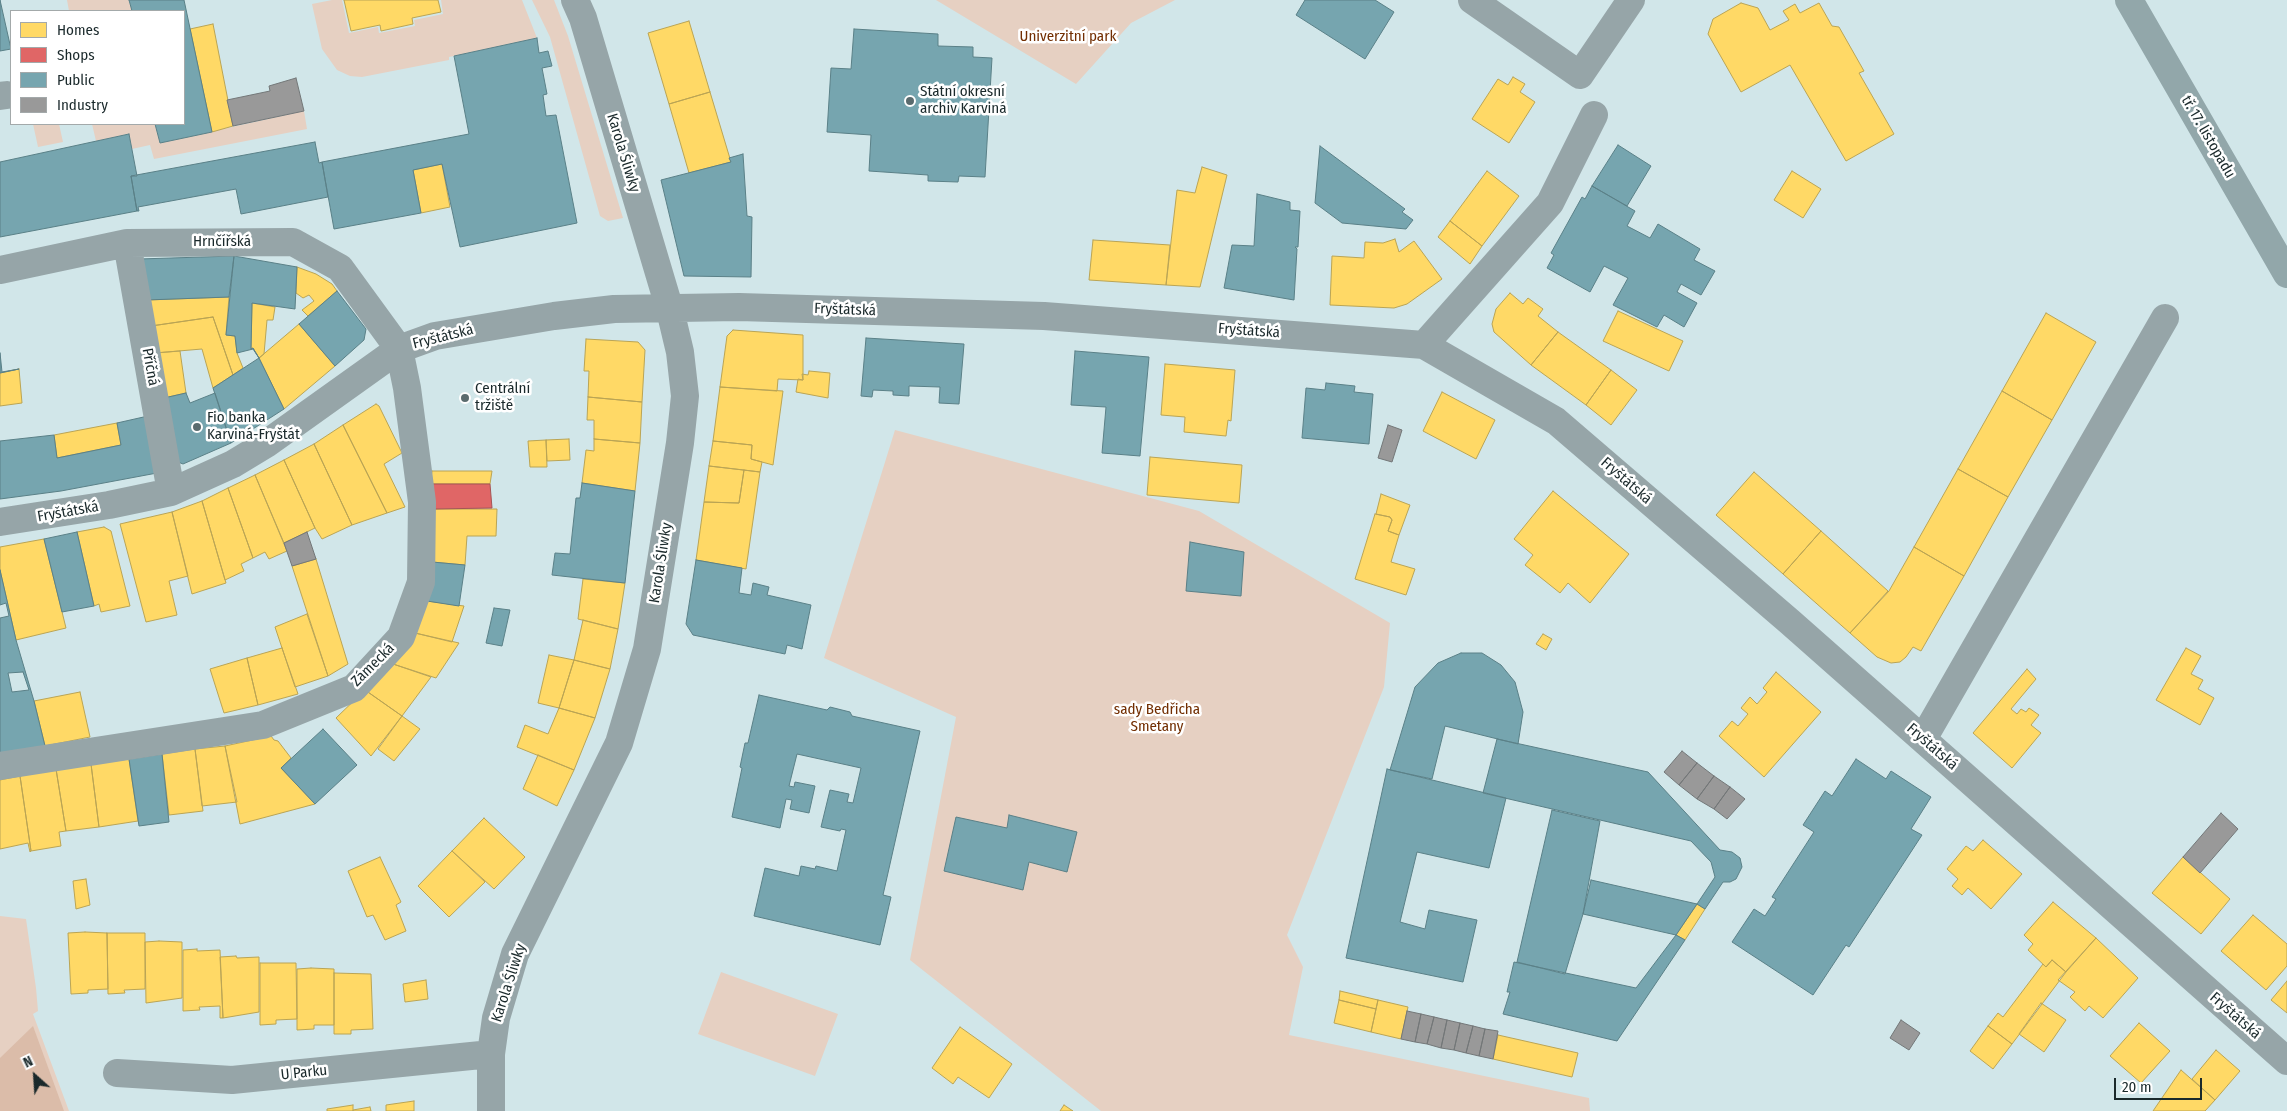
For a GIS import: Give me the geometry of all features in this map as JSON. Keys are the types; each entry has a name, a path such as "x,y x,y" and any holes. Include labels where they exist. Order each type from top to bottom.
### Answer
{"main road":[{"name":"tř. 17. listopadu","path":"2129,0 2287,274"}],"street":[{"name":"Karola Śliwky","path":"491,1111 491,1054 496,1018 515,954 619,743 647,649 680,443 685,396 680,352 670,310 586,27 575,0"},
{"path":"1472,0 1580,75 1631,0"},
{"path":"1424,345 1550,203 1594,115"},
{"name":"Hrnčířská","path":"0,270 127,243 294,242 340,268 399,349"},
{"name":"Příčná","path":"127,243 172,492"},
{"name":"Fryštátská","path":"0,522 172,492 225,468 266,444 399,349 435,336 554,316 614,309 739,308 1044,316 1424,345 1556,421 1923,739 2287,1061"},
{"path":"1923,739 2166,318"},
{"name":"Zámecká","path":"0,766 263,725 354,688 401,637 421,582 422,502 407,388 399,349"},
{"name":"U Parku","path":"117,1073 232,1080 491,1054"}],"green space":[{"path":"67,0 129,0 132,10 69,10"},
{"path":"342,0 349,33 378,27 379,33 415,26 414,20 443,14 441,0 522,0 537,38 449,57 449,60 362,77 350,76 337,70 322,49 312,4"},
{"path":"532,0 554,0 568,36 623,218 608,221 600,216 550,37"},
{"name":"Univerzitní park","path":"936,0 1175,0 1131,23 1076,84"},
{"path":"304,111 307,129 154,159 150,145 132,149 128,134 96,141 92,125 155,125 160,143"},
{"path":"33,125 59,125 63,142 38,147"},
{"name":"sady Bedřicha Smetany","path":"895,430 1199,511 1390,623 1384,687 1287,935 1303,967 1289,1035 1589,1098 1590,1111 1101,1111 910,960 956,717 824,658"},
{"path":"0,916 26,919 38,1011 33,1014 69,1111 0,1111"},
{"path":"721,972 838,1014 815,1076 698,1034"}],"shaded area":[{"path":"33,1026 64,1111 0,1111 0,1058"}],"building: Homes":[{"path":"344,0 438,0 441,12 412,18 413,24 381,31 380,25 351,31"},
{"path":"1741,3 1758,8 1770,30 1789,20 1783,11 1795,4 1800,13 1819,3 1832,26 1839,27 1864,71 1859,73 1894,134 1846,161 1790,65 1741,92 1708,34 1713,19"},
{"path":"689,21 710,92 669,104 648,33"},
{"path":"213,24 233,126 212,132 190,29"},
{"path":"1513,77 1525,84 1520,92 1535,102 1509,143 1472,119 1498,79 1508,85"},
{"path":"710,92 731,162 689,173 669,104"},
{"path":"442,164 450,207 421,213 413,170"},
{"path":"1202,167 1227,175 1200,287 1166,285 1177,190 1195,193"},
{"path":"1487,171 1519,196 1482,246 1450,221"},
{"path":"1792,171 1821,189 1803,218 1774,200"},
{"path":"1450,221 1482,246 1470,264 1438,237"},
{"path":"1395,239 1399,252 1414,241 1442,279 1407,304 1394,308 1330,305 1332,256 1364,258 1365,242 1383,243"},
{"path":"1093,240 1170,245 1166,285 1089,280"},
{"path":"297,267 316,274 332,284 337,291 308,316 302,310 314,301 309,295 303,298 296,293"},
{"path":"1510,293 1523,304 1528,298 1543,309 1538,316 1558,332 1531,365 1494,332 1492,324 1496,309"},
{"path":"229,297 226,335 235,336 237,353 243,368 233,375 213,317 151,326 146,300"},
{"path":"252,303 275,307 273,320 267,320 264,354 259,358 253,348 251,349"},
{"path":"1618,311 1683,341 1669,371 1603,341"},
{"path":"2046,313 2096,342 2052,420 2002,391"},
{"path":"213,317 233,375 213,388 202,349 155,353 151,326"},
{"path":"299,324 335,366 284,409 259,358"},
{"path":"733,330 803,335 803,380 778,379 777,391 720,387 727,336"},
{"path":"1558,332 1611,370 1586,405 1531,365"},
{"path":"586,339 638,342 645,350 642,402 588,397 589,371 584,371"},
{"path":"180,351 186,393 164,398 155,353"},
{"path":"1165,364 1235,370 1231,421 1228,420 1226,436 1184,432 1185,417 1161,415"},
{"path":"19,369 22,403 0,406 0,373"},
{"path":"1611,370 1637,390 1611,425 1586,405"},
{"path":"809,371 830,373 828,398 796,392 798,379 803,380 802,374 808,375"},
{"path":"720,387 783,391 773,465 751,459 752,445 713,441"},
{"path":"2002,391 2052,420 2008,497 1958,469"},
{"path":"1442,392 1495,420 1476,459 1423,431"},
{"path":"588,397 642,402 640,443 594,439 594,420 587,420"},
{"path":"376,404 379,406 402,453 384,464 405,507 387,513 343,425"},
{"path":"117,423 121,445 57,458 54,435"},
{"path":"343,425 387,513 352,525 314,444"},
{"path":"569,439 570,460 547,461 546,440"},
{"path":"594,439 640,443 635,491 582,483 586,450 594,451"},
{"path":"546,440 547,467 530,467 528,441"},
{"path":"713,441 752,445 751,459 762,462 760,472 709,466"},
{"path":"314,444 352,525 322,539 315,528 284,460"},
{"path":"1150,457 1242,465 1239,503 1147,495"},
{"path":"284,460 315,528 284,543 255,475"},
{"path":"709,466 744,470 739,503 704,502"},
{"path":"1958,469 2008,497 1964,576 1914,547"},
{"path":"744,470 760,472 746,569 696,560 704,502 739,503"},
{"path":"432,471 492,471 490,484 430,484"},
{"path":"1754,472 1821,531 1783,574 1716,515"},
{"path":"255,475 287,551 269,559 265,552 253,558 228,488"},
{"path":"228,488 253,558 241,564 244,571 225,580 202,501"},
{"path":"1553,491 1629,554 1590,603 1568,583 1560,593 1525,565 1533,555 1514,539"},
{"path":"1381,494 1410,505 1399,535 1388,531 1392,520 1390,517 1376,514"},
{"path":"202,501 226,583 192,594 172,512"},
{"path":"434,509 497,509 496,536 467,536 465,565 432,562"},
{"path":"172,512 188,576 169,581 177,615 146,622 120,524"},
{"path":"1375,514 1390,517 1392,520 1388,531 1399,535 1391,562 1415,569 1406,595 1355,579"},
{"path":"104,527 111,531 130,606 101,612 99,604 94,606 77,532"},
{"path":"1821,531 1888,591 1850,633 1783,574"},
{"path":"44,539 66,628 16,640 0,570 0,547"},
{"path":"1914,547 1964,576 1921,651 1913,647 1900,662 1891,663 1877,657 1850,633 1889,591"},
{"path":"316,559 348,664 328,676 292,566"},
{"path":"583,579 625,583 618,629 578,619"},
{"path":"427,601 464,606 452,642 415,633"},
{"path":"307,614 328,676 295,687 275,627"},
{"path":"583,620 618,629 610,669 574,660"},
{"path":"415,633 459,643 436,678 393,664"},
{"path":"1543,634 1552,639 1546,650 1536,644"},
{"path":"282,648 298,694 258,705 247,658"},
{"path":"2186,648 2201,656 2191,674 2203,680 2198,689 2214,698 2200,725 2156,700"},
{"path":"549,655 574,660 559,708 538,703"},
{"path":"247,658 258,705 224,713 210,669"},
{"path":"574,660 610,669 595,718 559,708"},
{"path":"393,664 431,677 402,716 365,690"},
{"path":"2027,669 2036,679 2011,709 2017,714 2021,709 2026,712 2029,708 2039,715 2031,725 2041,733 2012,768 1973,733"},
{"path":"1776,672 1821,712 1764,777 1719,736 1732,721 1738,726 1748,714 1741,708 1750,697 1757,704 1767,692 1763,688"},
{"path":"365,690 402,716 371,756 336,718"},
{"path":"80,692 90,737 45,746 34,701"},
{"path":"559,708 595,718 574,770 517,747 525,725 548,734"},
{"path":"402,716 420,729 394,761 378,749"},
{"path":"271,736 274,740 278,741 291,758 281,768 315,804 240,824 225,746"},
{"path":"225,746 237,802 202,806 195,749"},
{"path":"195,749 203,811 169,815 162,754"},
{"path":"538,755 574,770 557,806 523,789"},
{"path":"129,759 138,821 99,827 91,764"},
{"path":"91,764 99,827 66,831 56,769"},
{"path":"56,769 66,831 59,832 61,846 31,851 20,776"},
{"path":"20,776 30,852 28,843 0,849 0,780"},
{"path":"484,818 525,857 494,889 452,851"},
{"path":"1983,840 2022,874 1991,909 1968,888 1962,895 1952,886 1958,879 1947,869 1966,846 1973,851"},
{"path":"452,851 485,882 449,917 418,886"},
{"path":"380,857 401,902 396,905 406,931 385,940 373,915 367,917 348,871"},
{"path":"2183,857 2230,899 2201,934 2152,893"},
{"path":"86,879 90,905 76,909 73,881"},
{"path":"2053,902 2096,938 2066,972 2052,960 2046,967 2028,950 2033,944 2024,935"},
{"path":"1697,904 1705,909 1685,940 1676,935"},
{"path":"2253,915 2287,944 2287,966 2266,990 2221,951"},
{"path":"68,933 107,933 108,989 88,990 88,993 71,994"},
{"path":"107,933 145,933 145,989 124,990 125,993 108,994"},
{"path":"2096,938 2138,978 2103,1018 2089,1006 2085,1011 2070,997 2075,992 2058,980"},
{"path":"145,942 182,942 182,998 146,1003"},
{"path":"197,949 197,951 220,950 223,1018 220,1018 220,1006 199,1007 200,1010 183,1011 183,950"},
{"path":"236,956 237,958 259,957 259,1012 223,1018 220,957"},
{"path":"2052,960 2066,972 2012,1044 1988,1026 1998,1013 2003,1017 2043,964 2046,967"},
{"path":"260,963 296,963 297,1019 276,1020 276,1024 260,1025"},
{"path":"297,969 334,969 334,1025 314,1025 314,1029 297,1030"},
{"path":"334,973 371,974 373,1029 351,1030 351,1034 334,1034"},
{"path":"426,980 428,999 405,1002 403,984"},
{"path":"2287,981 2287,1013 2271,1000"},
{"path":"1340,991 1378,1000 1376,1009 1339,1000"},
{"path":"1339,1000 1376,1009 1371,1032 1334,1023"},
{"path":"1378,1000 1408,1007 1401,1039 1371,1032"},
{"path":"2041,1003 2066,1020 2044,1052 2019,1034"},
{"path":"2139,1023 2170,1051 2141,1083 2110,1056"},
{"path":"1988,1026 2012,1044 1993,1069 1970,1051"},
{"path":"960,1027 1012,1064 989,1098 958,1077 953,1084 932,1068"},
{"path":"1498,1035 1578,1053 1572,1077 1493,1059"},
{"path":"2216,1050 2240,1071 2215,1100 2192,1079"},
{"path":"2181,1070 2215,1100 2205,1111 2153,1111"},
{"path":"414,1101 414,1111 386,1111 386,1105"},
{"path":"353,1105 353,1111 327,1111 327,1109"},
{"path":"1064,1105 1073,1111 1060,1111"},
{"path":"370,1107 371,1111 353,1111 353,1110"}],"building: Shops":[{"path":"430,484 490,484 492,508 434,509"}],"building: Public":[{"path":"0,0 10,49 0,51"},
{"path":"129,0 184,0 212,132 160,143 155,125 185,125 185,10 132,10"},
{"path":"1305,0 1375,0 1394,12 1365,59 1296,15"},
{"name":"Státní okresní archiv Karviná","path":"854,29 938,34 938,46 973,47 973,57 992,58 985,177 959,176 958,182 928,181 928,175 869,171 871,135 827,132 831,68 851,69"},
{"path":"537,38 539,53 548,51 552,66 542,68 547,94 543,95 546,116 556,115 577,223 460,247 442,164 413,170 421,213 334,229 322,162 469,134 454,56"},
{"path":"129,134 137,176 131,176 137,211 0,237 0,162"},
{"path":"315,142 319,163 322,162 328,197 241,214 236,189 138,207 139,211 137,211 131,176"},
{"path":"1618,145 1651,166 1627,206 1592,186"},
{"path":"1320,146 1405,209 1402,212 1413,220 1406,229 1342,223 1315,203"},
{"path":"743,154 747,216 752,217 751,277 684,276 661,180 731,162 729,158"},
{"path":"1592,186 1635,211 1627,226 1650,238 1658,224 1700,249 1694,260 1715,271 1701,295 1681,284 1677,292 1697,303 1684,327 1664,315 1657,327 1613,305 1628,278 1604,266 1590,292 1547,268 1554,255 1551,253 1582,197 1585,199"},
{"path":"1257,194 1290,202 1290,210 1300,211 1298,247 1295,247 1297,249 1294,300 1224,288 1232,245 1254,246"},
{"path":"234,256 297,267 295,309 252,303 251,349 253,348 259,358 253,349 237,353 235,336 226,335"},
{"path":"234,256 229,297 146,300 139,259"},
{"path":"337,291 366,329 364,340 335,366 299,324"},
{"path":"866,338 964,344 959,404 939,403 940,387 909,386 909,396 893,395 893,391 873,390 872,397 861,396"},
{"path":"1075,351 1149,357 1140,456 1102,453 1106,407 1071,405"},
{"path":"0,353 2,372 19,369 0,373"},
{"path":"259,358 284,409 231,443 213,388"},
{"path":"1326,383 1355,386 1354,392 1373,394 1369,444 1302,438 1306,388 1325,390"},
{"path":"186,393 190,403 215,393 231,443 183,464 178,462 164,398"},
{"path":"148,416 157,473 61,491 0,499 0,441 54,435 57,458 121,445 117,423"},
{"path":"582,483 635,491 625,583 552,575 555,553 570,554 576,498 580,498"},
{"path":"77,532 94,606 62,612 44,539"},
{"path":"1190,542 1244,552 1241,596 1186,591"},
{"path":"696,560 742,568 739,593 751,595 753,583 769,587 767,595 811,605 802,649 787,645 785,654 693,635 686,624"},
{"path":"432,562 465,565 459,606 427,601"},
{"path":"0,570 16,640 45,746 0,754 0,618 9,616 6,603 0,605","holes":["23,672 29,690 12,692 8,673"]},
{"path":"494,608 510,610 502,646 486,643"},
{"path":"1461,653 1482,653 1501,665 1515,682 1523,712 1518,744 1445,726 1432,779 1390,770 1415,687 1438,663"},
{"path":"759,695 827,710 830,707 850,712 852,716 920,731 883,895 891,897 880,945 754,916 765,868 799,876 801,866 815,869 816,866 837,871 846,830 841,829 840,831 821,827 830,790 849,794 847,802 853,803 861,768 797,754 789,786 794,787 795,782 815,786 809,813 790,809 792,800 786,799 780,828 732,817 745,743 748,743"},
{"path":"323,729 357,765 315,804 281,768"},
{"path":"1497,739 1648,772 1720,850 1732,852 1740,858 1742,867 1736,879 1730,882 1723,882 1705,909 1697,904 1715,877 1711,862 1691,841 1483,793"},
{"path":"162,754 169,822 139,826 129,759"},
{"path":"1856,759 1886,779 1891,771 1931,797 1911,829 1922,835 1849,947 1846,945 1813,995 1732,942 1754,909 1765,916 1776,899 1772,897 1814,832 1803,825 1825,791 1832,796"},
{"path":"1387,769 1506,798 1489,868 1417,852 1400,922 1425,929 1429,910 1477,920 1463,982 1346,958"},
{"path":"1552,810 1600,821 1583,914 1565,974 1517,962"},
{"path":"1009,815 1077,832 1067,872 1029,862 1023,890 944,871 956,817 1007,828"},
{"path":"1591,880 1697,904 1676,935 1583,914"},
{"path":"1676,935 1685,940 1617,1041 1503,1014 1510,992 1507,992 1514,962 1636,988"}],"building: Industry":[{"path":"296,78 304,111 233,126 227,100 270,91 269,86"},
{"path":"1388,425 1402,430 1392,462 1378,458"},
{"path":"307,532 316,559 292,566 284,543"},
{"path":"1682,751 1697,763 1679,785 1664,772"},
{"path":"1697,763 1714,776 1697,799 1679,785"},
{"path":"1714,776 1730,787 1714,809 1697,799"},
{"path":"1730,787 1745,799 1727,819 1714,809"},
{"path":"2221,813 2238,829 2200,873 2183,857"},
{"path":"1407,1011 1421,1014 1415,1042 1401,1039"},
{"path":"1421,1014 1434,1017 1427,1044 1415,1042"},
{"path":"1434,1017 1447,1020 1441,1048 1427,1044"},
{"path":"1447,1020 1460,1023 1454,1050 1441,1048"},
{"path":"1901,1020 1920,1033 1909,1050 1890,1038"},
{"path":"1460,1023 1473,1026 1466,1053 1454,1050"},
{"path":"1473,1026 1485,1029 1479,1056 1466,1053"},
{"path":"1485,1029 1498,1031 1493,1059 1479,1056"}],"place":[{"name":"Státní okresní archiv Karviná","path":"910,101"},
{"name":"Centrální tržiště","path":"465,398"},
{"name":"Fio banka Karviná-Fryštát","path":"197,427"}]}
